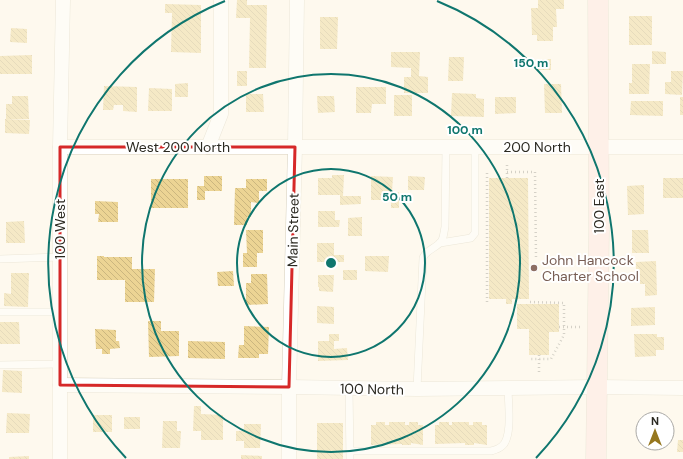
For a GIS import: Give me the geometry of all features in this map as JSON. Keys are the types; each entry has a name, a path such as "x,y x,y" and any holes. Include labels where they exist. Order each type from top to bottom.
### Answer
{"main road":[{"name":"100 East","path":"596,459 599,146 598,0"}],"street":[{"name":"100 West","path":"60,459 60,147 63,0"},
{"path":"208,147 221,114 221,0"},
{"name":"Main Street","path":"289,459 289,387 297,0"},
{"name":"West 200 North","path":"60,147 295,147"},
{"name":"200 North","path":"295,147 683,147"},
{"name":"100 North","path":"60,385 289,387 417,390 597,387 683,388"}],"lane":[{"path":"440,243 471,238 475,233 476,146"},
{"path":"417,390 423,258 424,255 440,243 443,238 445,227 446,147"},
{"path":"0,259 60,257"},
{"path":"0,312 60,312"},
{"path":"0,365 60,364"},
{"path":"349,388 350,459"},
{"path":"350,451 491,451 502,447 509,431 508,388"}],"path":[{"path":"507,162 507,178"},
{"path":"507,172 535,172 536,258"},
{"path":"487,173 487,302"},
{"path":"530,302 564,303 564,335 551,359 530,359"},
{"path":"559,327 582,327"},
{"path":"539,355 540,374"}],"highlighted area":[{"path":"60,147 295,147 289,387 60,385"}],"building":[{"path":"237,0 247,0 247,5 267,5 266,68 249,68 250,18 236,18"},
{"path":"538,0 564,0 564,9 556,9 557,27 553,27 553,41 537,41 537,35 532,35 531,8 538,8"},
{"path":"165,4 201,5 201,53 171,52 172,13 165,13"},
{"path":"629,16 652,16 652,45 629,45"},
{"path":"320,17 338,17 337,49 320,49"},
{"path":"11,28 27,29 27,43 10,42"},
{"path":"652,51 666,52 666,64 652,64"},
{"path":"391,52 420,52 419,76 428,77 428,93 404,93 404,77 411,77 411,68 391,67"},
{"path":"32,55 32,74 0,74 0,56"},
{"path":"449,57 464,57 463,81 448,81"},
{"path":"538,59 551,59 551,70 538,70"},
{"path":"632,64 650,64 649,94 629,94 629,83 632,83"},
{"path":"237,71 247,71 247,86 237,86"},
{"path":"671,71 683,71 682,95 665,94 665,82 671,82"},
{"path":"188,83 188,97 175,97 175,84"},
{"path":"544,84 561,84 562,113 545,113"},
{"path":"104,86 137,87 137,112 123,111 123,105 114,105 113,110 103,110"},
{"path":"356,87 386,87 386,104 372,104 371,113 356,113"},
{"path":"149,88 172,89 172,111 148,111"},
{"path":"452,93 476,94 476,98 484,99 484,117 451,116"},
{"path":"246,94 263,94 264,112 246,112"},
{"path":"394,95 412,95 412,116 394,116"},
{"path":"12,96 28,96 29,119 6,119 6,104 12,104"},
{"path":"317,96 334,96 335,112 318,113"},
{"path":"495,97 516,97 516,113 495,114"},
{"path":"680,97 683,97 683,115 680,115"},
{"path":"631,101 663,101 663,116 630,115"},
{"path":"5,119 30,120 29,134 5,133"},
{"path":"332,175 344,175 343,196 361,196 361,204 340,205 340,195 318,195 318,178 332,178"},
{"path":"204,176 222,176 222,191 205,191 205,200 197,200 197,186 204,186"},
{"path":"371,176 393,177 392,192 399,192 399,208 391,208 391,200 371,200"},
{"path":"408,176 425,177 424,190 408,190"},
{"path":"489,178 528,178 529,299 512,299 512,304 506,304 506,299 489,299"},
{"path":"663,178 683,178 683,198 663,198"},
{"path":"151,179 188,179 188,208 151,208"},
{"path":"246,179 267,179 267,191 259,191 259,203 251,202 251,217 247,217 247,225 234,225 235,188 246,188"},
{"path":"644,185 644,214 628,215 627,186"},
{"path":"95,201 118,202 118,222 98,222 99,214 95,214"},
{"path":"318,211 335,211 335,220 340,220 339,227 318,227"},
{"path":"362,217 362,236 348,236 348,218"},
{"path":"24,221 25,243 6,243 6,222"},
{"path":"246,230 263,230 263,253 257,253 257,267 243,267 243,253 247,253"},
{"path":"632,230 648,230 649,253 632,253"},
{"path":"317,243 334,243 334,255 344,255 344,262 317,262"},
{"path":"97,256 132,257 132,269 155,269 154,302 125,302 125,280 97,280"},
{"path":"365,256 389,256 388,272 365,271"},
{"path":"656,261 657,295 645,296 645,284 640,284 640,278 636,278 636,262"},
{"path":"343,270 357,270 357,280 343,280"},
{"path":"233,271 234,286 218,286 217,272"},
{"path":"11,273 29,273 28,307 4,306 4,293 11,294"},
{"path":"251,274 267,274 268,304 246,305 246,283 251,283"},
{"path":"318,275 334,275 333,292 319,291"},
{"path":"517,304 559,304 559,332 549,332 549,355 529,355 529,329 517,329"},
{"path":"317,306 334,307 334,324 317,323"},
{"path":"655,307 655,325 631,326 631,308"},
{"path":"148,321 161,321 161,331 179,331 179,356 149,357"},
{"path":"0,322 19,322 20,344 0,344"},
{"path":"244,326 269,327 268,354 259,354 259,358 238,358 239,345 244,345"},
{"path":"95,329 116,330 116,341 119,341 120,348 110,349 110,354 102,354 102,349 96,349"},
{"path":"329,334 339,334 339,341 334,341 334,349 347,348 348,360 318,361 318,341 329,341"},
{"path":"634,334 657,334 657,337 664,337 664,350 656,350 656,356 635,357"},
{"path":"188,341 225,342 225,359 188,358"},
{"path":"3,370 22,371 22,393 2,392"},
{"path":"194,406 201,406 201,414 223,415 223,440 201,440 201,431 193,431"},
{"path":"7,413 30,414 29,433 6,433"},
{"path":"93,415 112,415 112,432 93,432"},
{"path":"124,417 140,417 140,429 124,429"},
{"path":"163,421 177,421 177,431 181,431 180,448 162,448"},
{"path":"376,422 385,422 385,425 389,425 389,422 405,422 405,425 409,425 409,422 418,422 418,425 423,425 423,445 411,443 411,445 371,445 371,425 376,425"},
{"path":"439,422 449,422 449,425 452,425 452,422 469,422 469,425 473,425 473,422 482,422 482,425 487,425 487,445 474,443 474,445 465,445 465,443 435,444 435,425 439,425"},
{"path":"317,423 343,423 343,459 317,459"},
{"path":"244,424 261,424 260,448 244,448 244,441 236,441 236,431 244,431"},
{"path":"678,440 683,440 683,452 677,452"},
{"path":"241,455 262,456 262,459 241,459"},
{"path":"29,456 29,459 9,459 9,457"}],"place":[{"name":"John Hancock Charter School","path":"534,268"}]}
